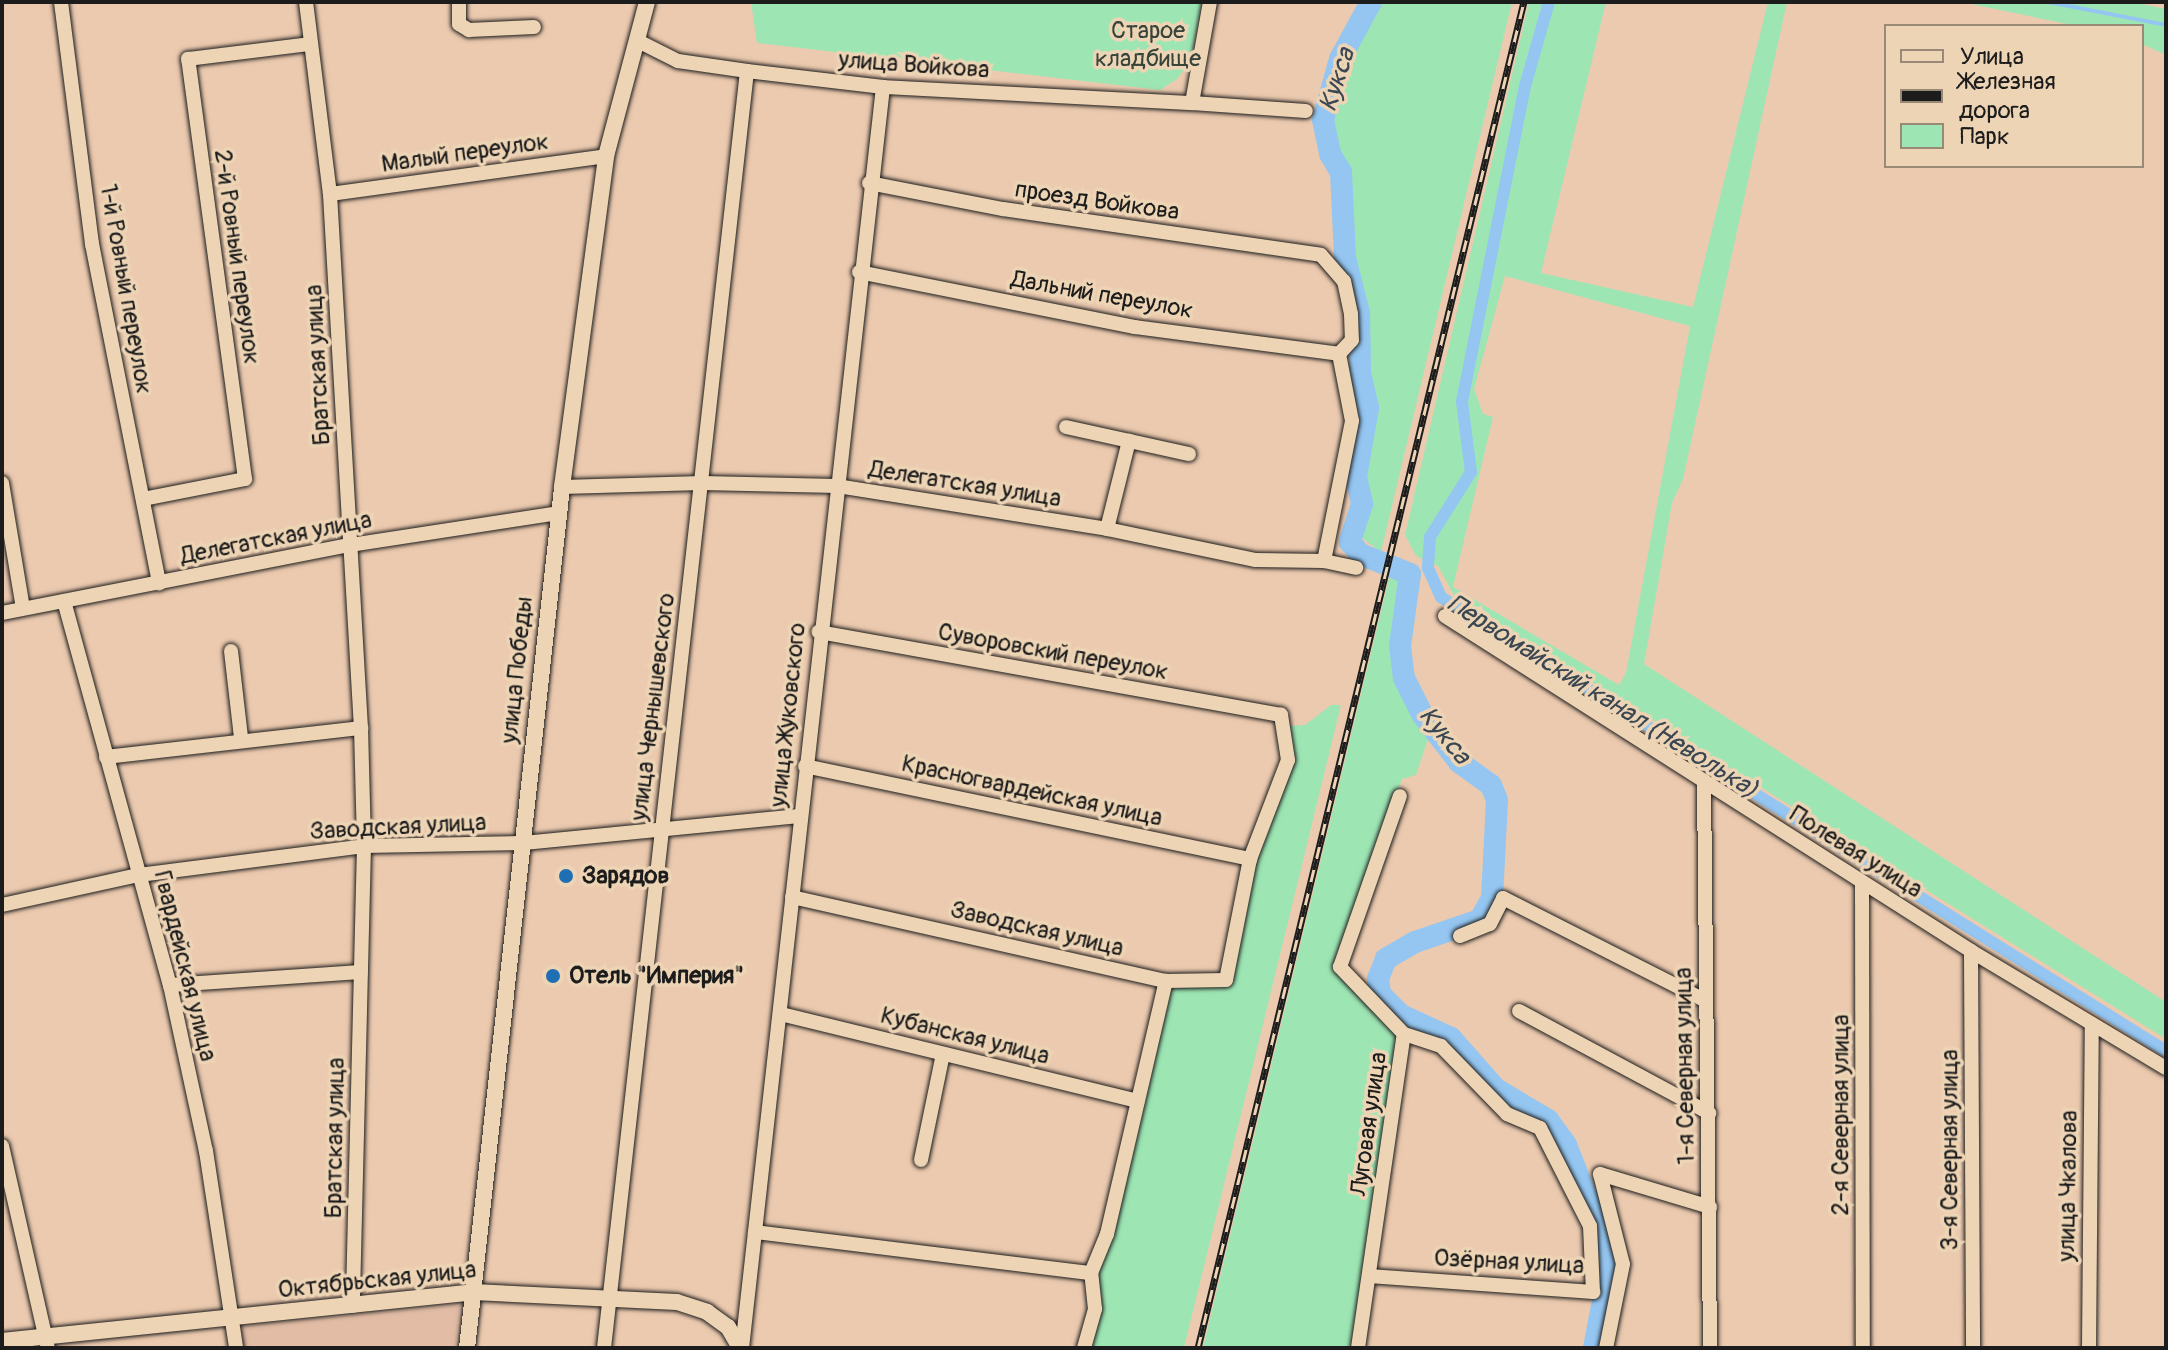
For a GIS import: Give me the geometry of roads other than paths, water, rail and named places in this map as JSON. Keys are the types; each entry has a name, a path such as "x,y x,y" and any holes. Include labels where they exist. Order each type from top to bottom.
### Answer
{"street":[{"name":"1-й Ровный переулок","path":"61,2 92,244 159,583"},
{"name":"Братская улица","path":"306,2 330,194 361,728 364,846 353,1306"},
{"path":"459,2 459,24 469,30 534,27"},
{"name":"улица Победы","path":"467,1348 558,513 606,156 647,2"},
{"path":"1192,103 1210,2"},
{"name":"улица Войкова","path":"638,41 678,61 883,87 1306,111"},
{"name":"2-й Ровный переулок","path":"143,499 245,479 188,59 310,44"},
{"name":"улица Чернышевского","path":"604,1348 747,71"},
{"name":"улица Жуковского","path":"741,1348 781,1014 818,632 837,486 869,183 883,87"},
{"name":"Малый переулок","path":"330,194 606,156"},
{"name":"проезд Войкова","path":"869,183 1003,209 1321,255 1344,281 1351,314 1352,340 1339,354"},
{"name":"Дальний переулок","path":"859,272 1135,327 1339,354"},
{"path":"1324,561 1352,421 1339,354"},
{"path":"1066,427 1189,454"},
{"path":"1107,529 1129,441"},
{"path":"2,483 23,608"},
{"name":"Делегатская улица","path":"562,487 702,483 837,486 1107,529 1256,560 1324,561 1356,568"},
{"name":"Делегатская улица","path":"2,613 350,545 558,513"},
{"name":"Гвардейская улица","path":"64,601 170,985 234,1318 236,1348"},
{"name":"Полевая улица","path":"1445,616 1862,883 2166,1068"},
{"name":"Суворовский переулок","path":"818,632 1281,715 1288,760 1250,859"},
{"path":"231,651 241,738"},
{"path":"106,757 241,738 361,728"},
{"name":"Красногвардейская улица","path":"805,766 1250,859"},
{"name":"1-я Северная улица","path":"1704,783 1710,1348"},
{"name":"Луговая улица","path":"1358,1348 1404,1034 1340,967 1400,796"},
{"name":"Заводская улица","path":"2,905 139,875 364,846 523,843 800,816"},
{"name":"Заводская улица","path":"792,897 1166,981 1226,980 1250,859"},
{"name":"2-я Северная улица","path":"1862,883 1863,1348"},
{"path":"1460,936 1490,924 1503,898 1704,1000"},
{"name":"3-я Северная улица","path":"1971,951 1973,1348"},
{"path":"170,985 361,972"},
{"path":"1084,1348 1095,1309 1091,1273 1107,1234 1166,981"},
{"path":"1519,1011 1709,1113"},
{"name":"Кубанская улица","path":"781,1014 1138,1101"},
{"name":"улица Чкалова","path":"2089,1348 2092,1024"},
{"name":"Озёрная улица","path":"1369,1276 1593,1292 1590,1226 1540,1128 1507,1114 1441,1046 1404,1034"},
{"path":"921,1160 943,1054"},
{"path":"2,1146 49,1341"},
{"path":"1606,1348 1623,1264 1600,1174 1710,1207"},
{"path":"755,1232 1091,1273"},
{"name":"Октябрьская улица","path":"2,1341 49,1341 473,1292 610,1295 677,1302 707,1312 728,1327 741,1348"}],"waterway":[{"name":"Кукса","path":"1371,2 1340,59 1323,120 1330,154 1341,172 1345,258 1359,313 1360,373 1368,408 1356,477 1362,504 1350,542 1360,554 1410,574 1400,646 1404,678 1422,714 1459,762 1491,785 1497,800 1492,898 1480,920 1415,942 1386,959 1378,979 1380,994 1401,1015 1451,1038 1496,1089 1548,1120 1566,1145 1611,1258 1594,1348"},
{"name":"Первомайский канал (Неволька)","path":"1549,2 1525,86 1462,402 1471,472 1430,537 1428,568 1441,597 2166,1051"},
{"path":"2048,2 2166,25"}],"railway":[{"path":"1198,1348 1524,2"}],"place":[{"name":"Зарядов","path":"566,876"},
{"name":"Отель \"Империя\"","path":"553,976"}],"park label":[{"name":"Старое кладбище","path":"1148,45"}]}
